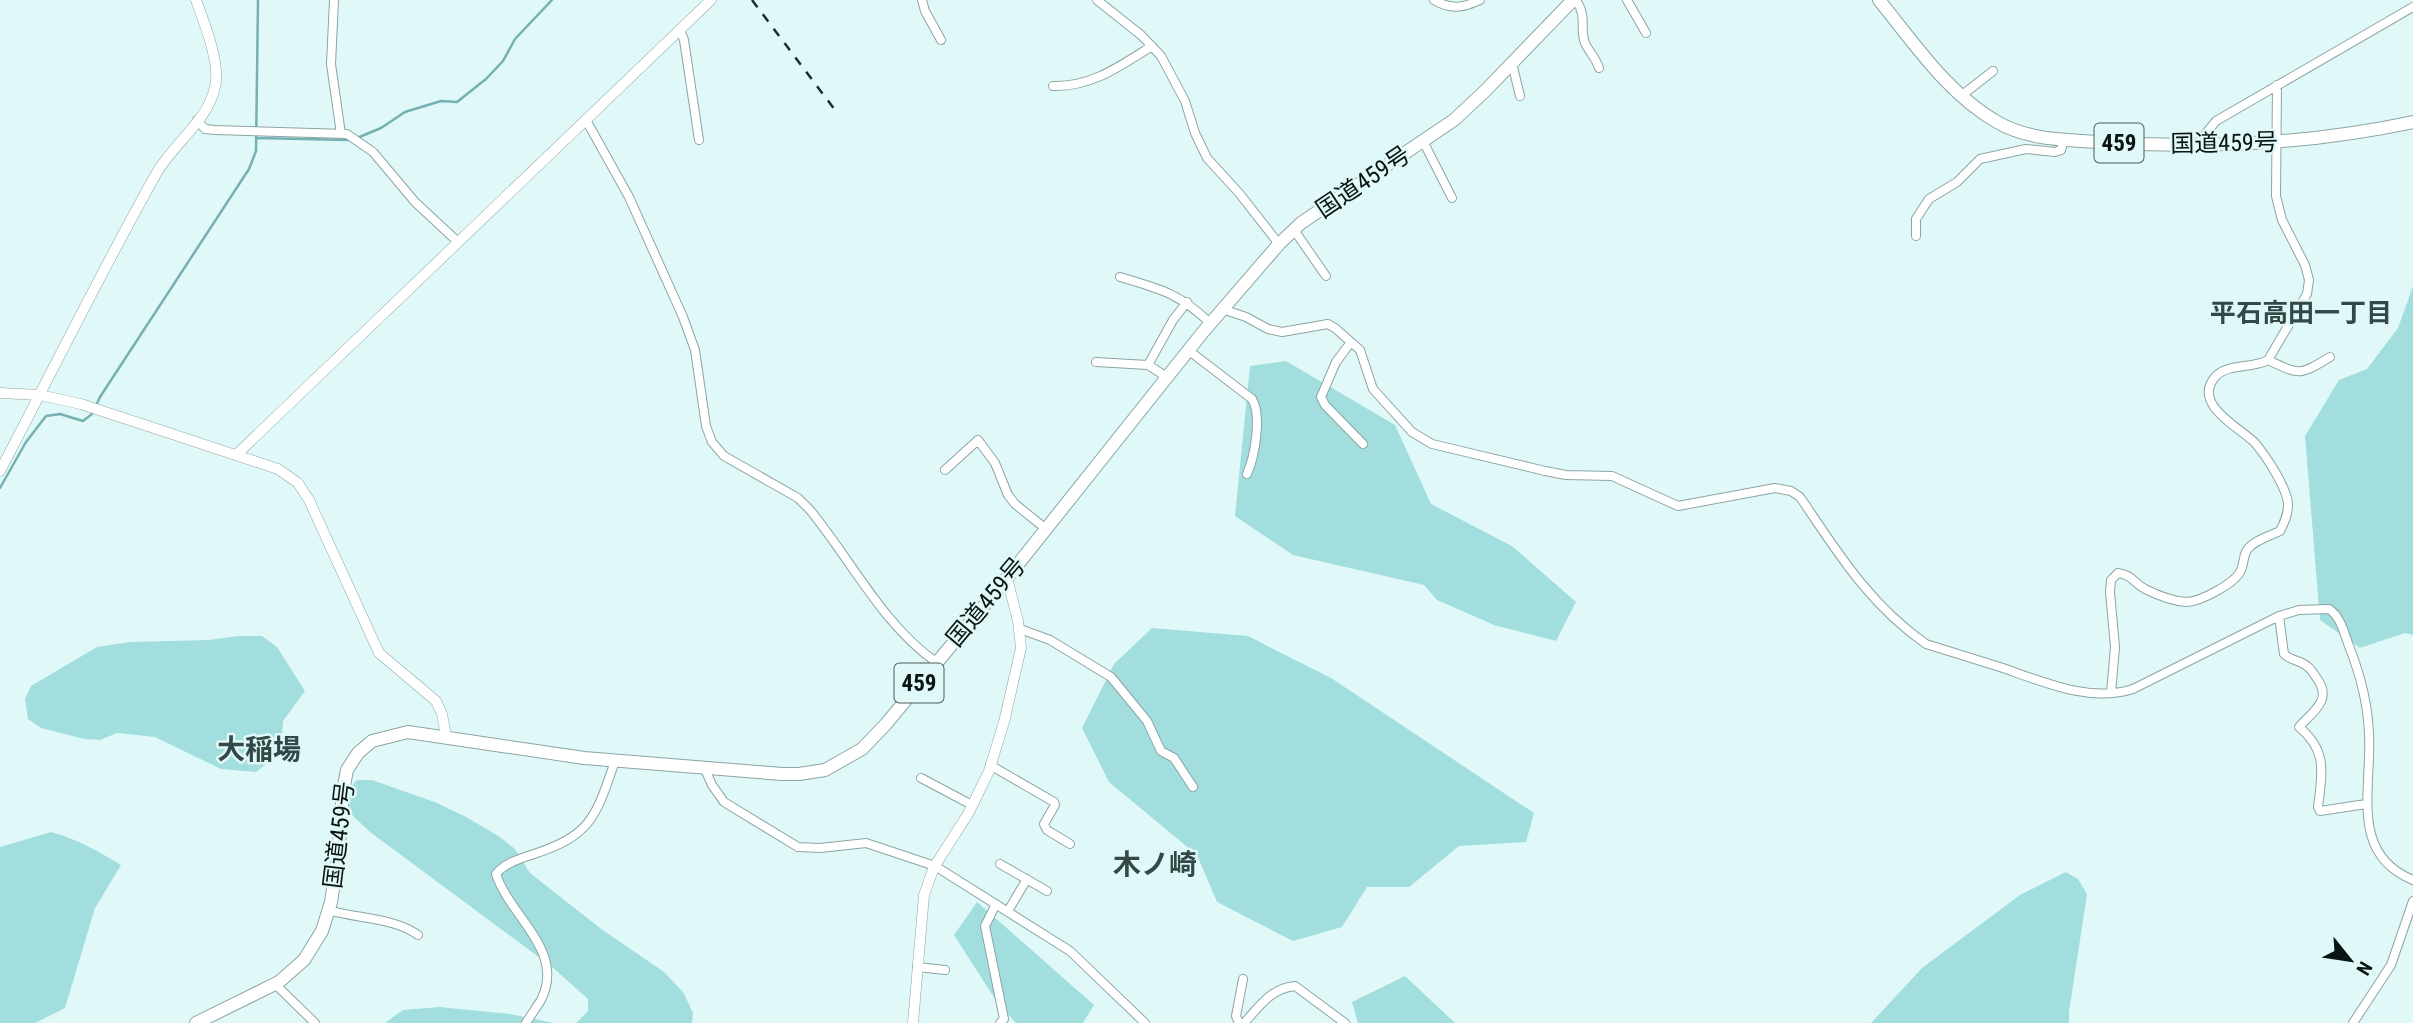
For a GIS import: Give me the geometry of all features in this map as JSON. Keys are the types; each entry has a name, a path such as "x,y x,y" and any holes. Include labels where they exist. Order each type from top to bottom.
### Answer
{"highway":[{"name":"国道459号","path":"196,1023 275,984 304,960 322,932 338,856 346,770 358,752 372,741 408,732 550,754 799,775 825,770 862,749 886,724 1007,578 1188,350 1279,244 1294,230 1454,120 1574,0"},
{"name":"国道459号","path":"1883,1 1961,96 1978,110 2018,132 2121,144 2200,145 2318,139 2413,122"}],"street":[{"path":"0,471 157,172 213,95 216,79 214,59 196,0"},
{"path":"334,0 331,64 341,134"},
{"path":"236,455 711,0"},
{"path":"922,0 941,40"},
{"path":"1097,0 1141,35 1161,56 1185,101 1195,133 1207,158 1279,244"},
{"path":"1434,0 1454,8 1468,6 1480,0"},
{"path":"1574,0 1583,11 1584,42 1597,60 1599,68"},
{"path":"1627,0 1646,33"},
{"path":"2200,145 2202,138 2216,121 2413,7"},
{"path":"680,30 684,40 699,139"},
{"path":"1053,86 1081,84 1105,76 1152,46"},
{"path":"1512,63 1520,96"},
{"path":"1961,96 1993,71"},
{"path":"2111,693 2115,647 2111,580 2118,573 2128,575 2144,588 2175,600 2190,602 2234,580 2242,570 2246,550 2280,531 2287,514 2288,502 2279,480 2255,443 2222,418 2210,398 2210,388 2216,377 2228,369 2267,360 2307,293 2309,280 2305,265 2282,220 2276,196 2277,85"},
{"path":"197,120 205,129 215,131 347,134 373,152 415,202 458,242"},
{"path":"586,120 629,197 683,317 695,350 706,426 712,442 724,456 798,498 910,641 936,662"},
{"path":"1916,236 1916,219 1928,199 1957,182 1980,159 2026,149 2055,152 2061,150 2064,139"},
{"path":"1423,141 1452,198"},
{"path":"1294,230 1326,276"},
{"path":"1120,277 1187,302 1210,323"},
{"path":"1148,365 1173,320 1187,302"},
{"path":"1222,309 1246,317 1268,329 1282,332 1328,324 1360,350 1374,389 1412,432 1422,439 1447,448 1566,475 1612,476 1678,506 1775,488 1791,491 1800,497 1854,576 1871,596 1926,644 2058,687 2094,694 2133,689 2279,616 2299,610 2323,608 2334,613 2355,661 2365,698 2370,757 2366,804 2371,835 2377,852 2391,869 2413,880"},
{"path":"1351,342 1336,362 1321,397 1322,402 1363,444"},
{"path":"1188,350 1255,403 1257,409 1253,461 1247,474"},
{"path":"2267,360 2299,372 2306,371 2330,357"},
{"path":"1096,362 1148,365 1167,377"},
{"path":"0,393 40,395 80,404 278,469 298,483 309,500 379,653 436,701 442,714 446,736"},
{"path":"945,470 978,440 995,463 1008,495 1046,529"},
{"path":"914,1023 924,895 935,866 972,805 990,765 1004,722 1021,648 1020,629 1007,578"},
{"path":"2279,616 2284,654 2310,668 2324,691 2318,707 2299,726 2311,737 2321,757 2318,807 2320,811 2366,804"},
{"path":"1020,629 1050,640 1111,677 1147,720 1161,751 1174,758 1193,788"},
{"path":"526,1023 541,1000 545,987 546,957 541,945 505,894 496,874 514,860 555,847 576,836 588,825 602,798 615,761"},
{"path":"990,765 1054,802 1055,805 1044,824 1047,830 1070,844"},
{"path":"704,768 724,802 798,847 820,848 866,843 935,866 1070,951 1145,1023"},
{"path":"920,778 972,805"},
{"path":"1000,864 1046,891"},
{"path":"1008,911 1027,879"},
{"path":"2353,1023 2390,965 2413,901"},
{"path":"996,904 985,926 999,986 1004,1019 1000,1023"},
{"path":"328,910 395,923 418,935"},
{"path":"917,967 945,970"},
{"path":"1243,979 1237,1016 1241,1023 1274,992 1283,987 1295,986 1345,1023"},
{"path":"275,984 315,1023"}],"shaded area":[{"path":"2413,286 2413,635 2405,633 2360,648 2320,620 2305,436 2339,380 2367,369 2398,328"},
{"path":"1286,361 1395,425 1431,504 1512,546 1576,602 1556,641 1494,625 1437,600 1424,585 1293,555 1235,516 1250,366"},
{"path":"1152,628 1248,636 1331,678 1534,813 1526,842 1459,846 1409,887 1367,887 1342,927 1293,941 1217,902 1197,855 1109,782 1082,728 1114,664"},
{"path":"262,636 277,647 305,691 283,721 281,752 256,772 221,769 155,737 117,733 100,740 84,739 41,728 28,719 25,699 31,686 97,647 130,642 209,640"},
{"path":"357,780 372,780 437,803 500,837 515,849 530,873 600,928 664,972 683,992 693,1013 692,1023 576,1023 588,1011 588,999 551,966 370,832 353,816 345,802 351,786"},
{"path":"51,832 87,846 121,865 95,908 65,1008 35,1023 0,1023 0,847"},
{"path":"2066,872 2078,879 2087,894 2069,1023 1871,1023 1922,968 2020,895"},
{"path":"977,902 1094,1005 1083,1023 1016,1023 995,999 954,935"},
{"path":"1405,976 1455,1023 1358,1023 1352,1002"},
{"path":"439,1007 510,1014 554,1023 385,1023 403,1010"}],"waterway":[{"path":"0,488 26,442 46,416 60,414 83,421 92,414 100,397 249,169 256,151 258,0"},
{"path":"357,138 381,128 405,112 441,101 457,102 486,79 503,61 515,39 552,0"},
{"path":"256,138 350,140"}],"railway":[{"path":"752,0 838,114"}],"district":[{"name":"平石高田一丁目","path":"2301,313"},
{"name":"大稲場","path":"259,749"},
{"name":"木ノ崎","path":"1155,864"}]}
